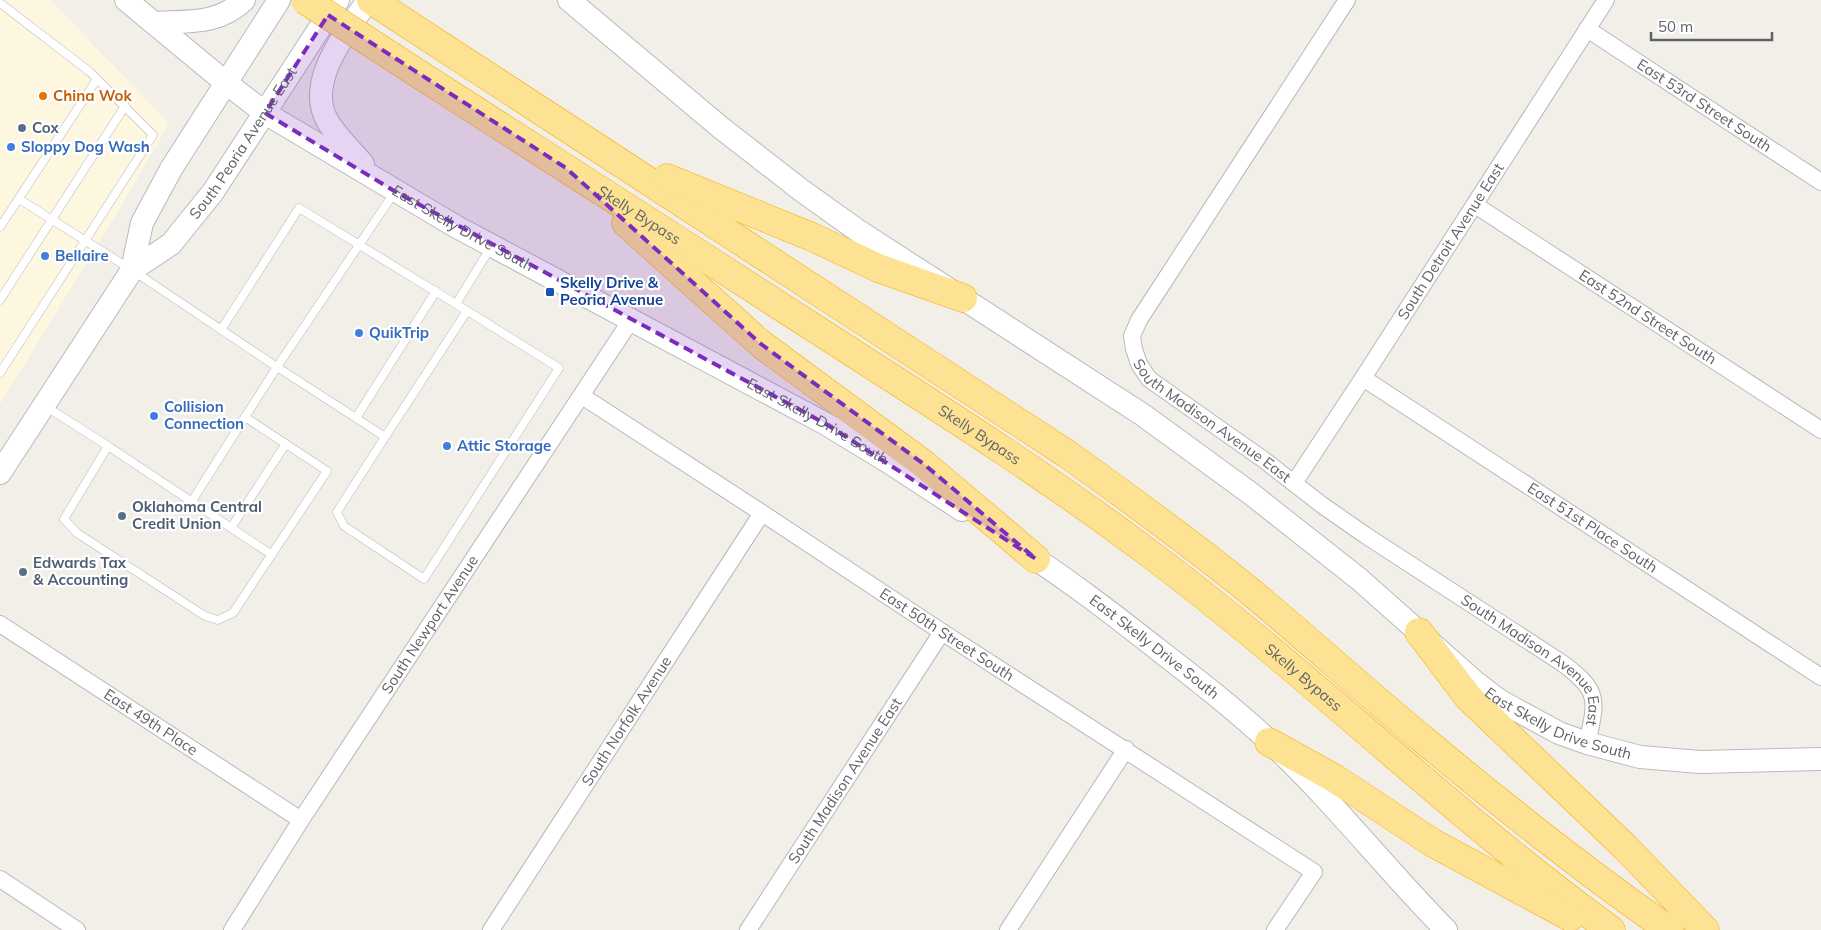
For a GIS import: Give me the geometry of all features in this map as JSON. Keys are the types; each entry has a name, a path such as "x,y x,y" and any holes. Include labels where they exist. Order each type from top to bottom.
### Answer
{"highway":[{"name":"Skelly Bypass","path":"305,0 971,429 1072,497 1212,603 1287,664 1462,814 1611,930"},
{"name":"Skelly Bypass","path":"370,0 608,153 1067,454 1161,521 1252,594 1424,741 1514,814 1604,884 1669,930"},
{"path":"608,153 812,238 878,268 963,298"},
{"path":"566,168 761,344 926,466 1036,559"},
{"path":"1419,632 1468,696 1625,847 1705,930"},
{"path":"1269,742 1334,778 1433,843 1595,930"}],"main road":[{"name":"East Skelly Drive South","path":"126,0 265,113 386,186 492,246 826,424 895,466 1036,559 1115,616 1202,684 1269,742 1322,794 1446,930"},
{"path":"154,23 208,20 235,9 244,0"},
{"name":"South Peoria Avenue East","path":"0,473 132,270 142,223 171,168 279,0"},
{"name":"South Peoria Avenue East","path":"132,270 171,244 213,192 338,0"},
{"path":"370,0 334,53 327,68 321,96 323,111 328,122 386,186"},
{"name":"East Skelly Drive South","path":"569,0 720,127 801,190 857,230 1143,415 1212,465 1359,579 1475,682 1500,700 1559,733 1618,752 1667,760 1700,762 1821,759"}],"street":[{"name":"South Madison Avenue East","path":"1347,0 1139,320 1132,336 1139,364 1149,379 1365,535 1577,674 1590,688 1595,708 1587,743"},
{"name":"South Detroit Avenue East","path":"1294,483 1606,0"},
{"name":"East 53rd Street South","path":"1587,30 1821,182"},
{"name":"East 52nd Street South","path":"1475,205 1821,430"},
{"name":"South Newport Avenue","path":"232,930 301,820 631,320"},
{"name":"East 51st Place South","path":"1363,378 1821,677"},
{"name":"East 50th Street South","path":"582,396 942,632 1314,872 1276,930"},
{"name":"South Norfolk Avenue","path":"491,930 762,513"},
{"name":"East 49th Place","path":"0,624 301,820"},
{"name":"South Madison Avenue East","path":"748,930 942,632"},
{"path":"1008,930 1126,749"},
{"path":"0,879 77,930"}],"lane":[{"path":"0,3 97,79 153,135 0,372"},
{"path":"0,227 97,79"},
{"path":"0,300 125,106"},
{"path":"192,501 277,367 359,244 386,186"},
{"path":"19,199 132,270 385,437"},
{"path":"222,330 299,208 436,291 559,368 424,579 344,526 337,512 467,311"},
{"path":"456,304 492,246"},
{"path":"356,418 436,291"},
{"path":"44,406 272,554"},
{"path":"108,446 64,519 77,532 205,616 218,620 233,613 326,471 245,417"},
{"path":"231,528 285,445"}],"highlighted area":[{"path":"328,15 566,168 761,344 925,465 1036,559 826,424 396,192 265,113"}],"shaded area":[{"name":"Bellaire","path":"0,0 50,0 169,123 125,200 0,404"}],"place":[{"name":"China Wok","path":"43,96"},
{"name":"Cox","path":"22,128"},
{"name":"Sloppy Dog Wash","path":"11,147"},
{"name":"Bellaire","path":"45,256"},
{"name":"Skelly Drive & Peoria Avenue","path":"550,292"},
{"name":"QuikTrip","path":"359,333"},
{"name":"Collision Connection","path":"154,416"},
{"name":"Attic Storage","path":"447,446"},
{"name":"Oklahoma Central Credit Union","path":"122,516"},
{"name":"Edwards Tax & Accounting","path":"23,572"}]}
